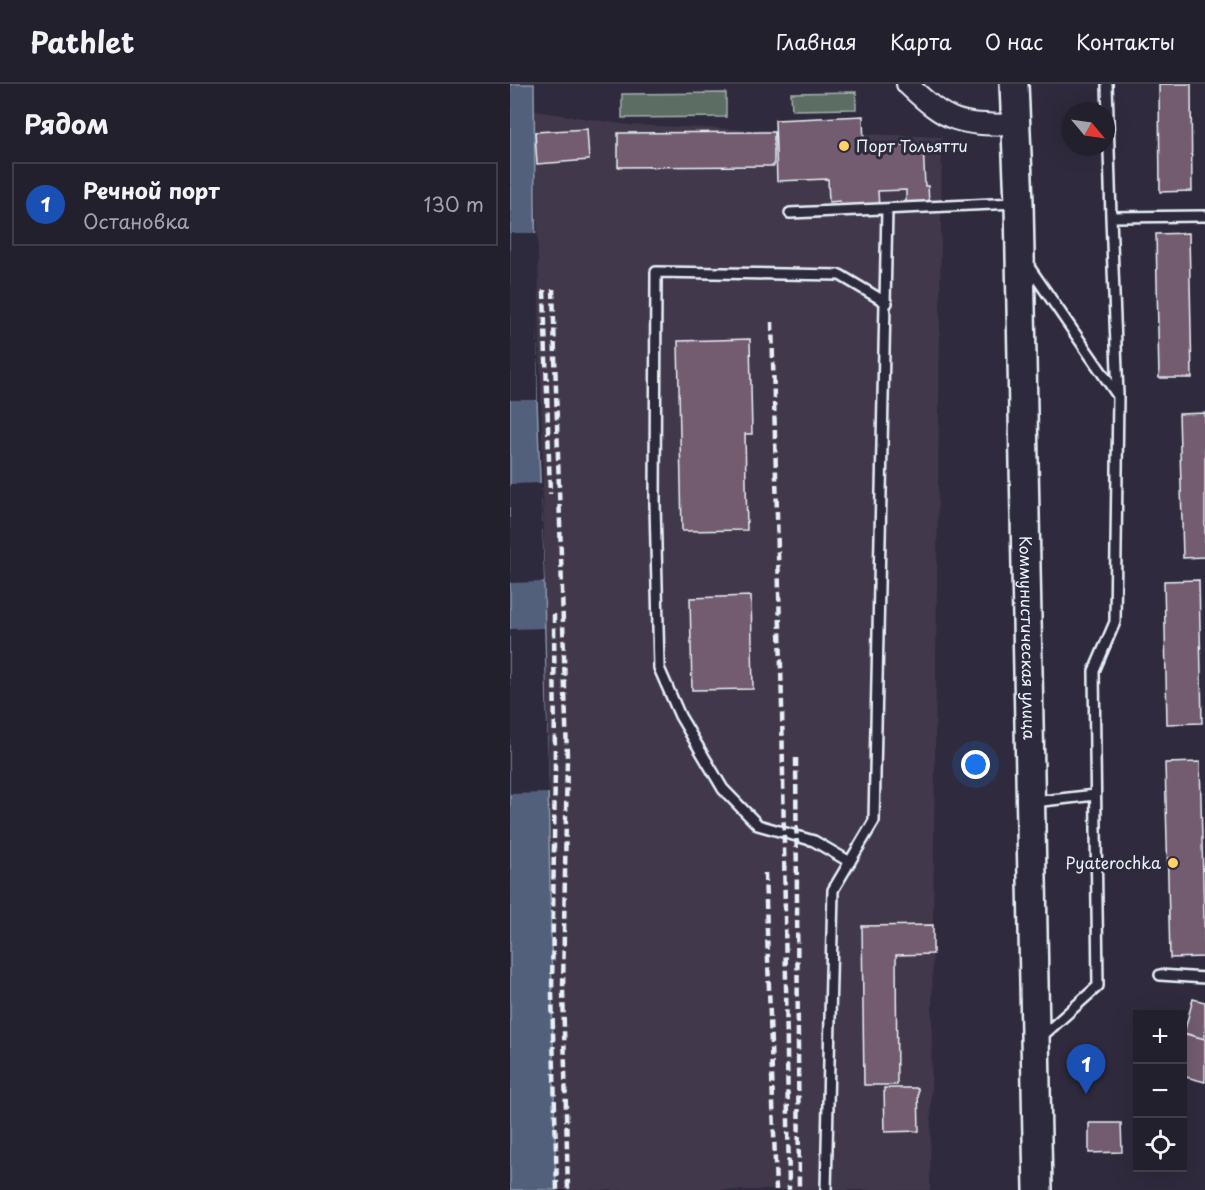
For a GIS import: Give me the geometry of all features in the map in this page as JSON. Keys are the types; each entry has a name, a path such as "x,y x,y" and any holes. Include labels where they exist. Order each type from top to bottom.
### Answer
{"main road":[{"name":"Коммунистическая улица","path":"1014,84 1019,203 1038,1190"}],"street":[{"path":"907,84 935,110 967,124 1014,125"}],"lane":[{"path":"1035,1043 1098,986 1094,671 1115,622 1118,396 1107,84"},
{"path":"790,213 1019,203"},
{"path":"826,1190 832,890 874,821 887,303 887,209"},
{"path":"1111,217 1205,216"},
{"path":"1019,252 1118,396"},
{"path":"850,862 814,841 758,825 723,789 680,716 659,668 655,504 656,272 840,275 887,303"},
{"path":"1030,803 1095,795"},
{"path":"1160,975 1205,978"}],"shaded area":[{"path":"535,111 629,125 942,137 930,1190 558,1190"}],"green space":[{"path":"856,92 856,109 792,110 791,93"},
{"path":"726,93 726,117 622,118 622,94"}],"water":[{"path":"510,84 534,84 537,400 544,582 556,1190 510,1190"}],"pier":[{"path":"510,233 537,233 537,400 510,400"},
{"path":"541,483 544,582 510,583 510,484"},
{"path":"544,628 549,793 510,794 510,629"}],"building":[{"path":"1159,84 1191,84 1192,191 1160,192"},
{"path":"863,116 864,146 923,144 925,186 928,186 929,203 906,204 906,190 878,191 879,208 841,210 840,201 829,202 828,179 777,181 775,120"},
{"path":"587,129 589,160 537,164 535,132"},
{"path":"774,132 774,166 618,167 618,133"},
{"path":"1189,233 1192,378 1159,378 1156,234"},
{"path":"750,339 752,434 745,434 747,530 682,531 678,341"},
{"path":"1205,413 1205,557 1183,558 1179,414"},
{"path":"1199,580 1202,723 1167,724 1164,581"},
{"path":"751,596 753,689 692,690 690,598"},
{"path":"1200,762 1205,957 1170,958 1165,763"},
{"path":"933,925 933,954 896,955 897,1085 864,1085 862,926"},
{"path":"1193,999 1205,1002 1205,1039 1187,1034 1187,1022"},
{"path":"1187,1034 1205,1039 1205,1082 1187,1077"},
{"path":"884,1088 918,1088 919,1131 885,1132"},
{"path":"1089,1123 1121,1123 1122,1152 1089,1153"}],"railway":[{"path":"553,289 567,757 563,989 568,1190"},
{"path":"544,290 550,494"},
{"path":"772,322 782,706 789,1190"},
{"path":"554,614 555,767 552,993 557,1190"},
{"path":"796,758 799,1190"},
{"path":"765,873 776,1190"}],"place":[{"name":"Порт Тольятти","path":"844,146"},
{"name":"Pyaterochka","path":"1173,863"},
{"name":"Речной порт","path":"1086,1094"}]}
